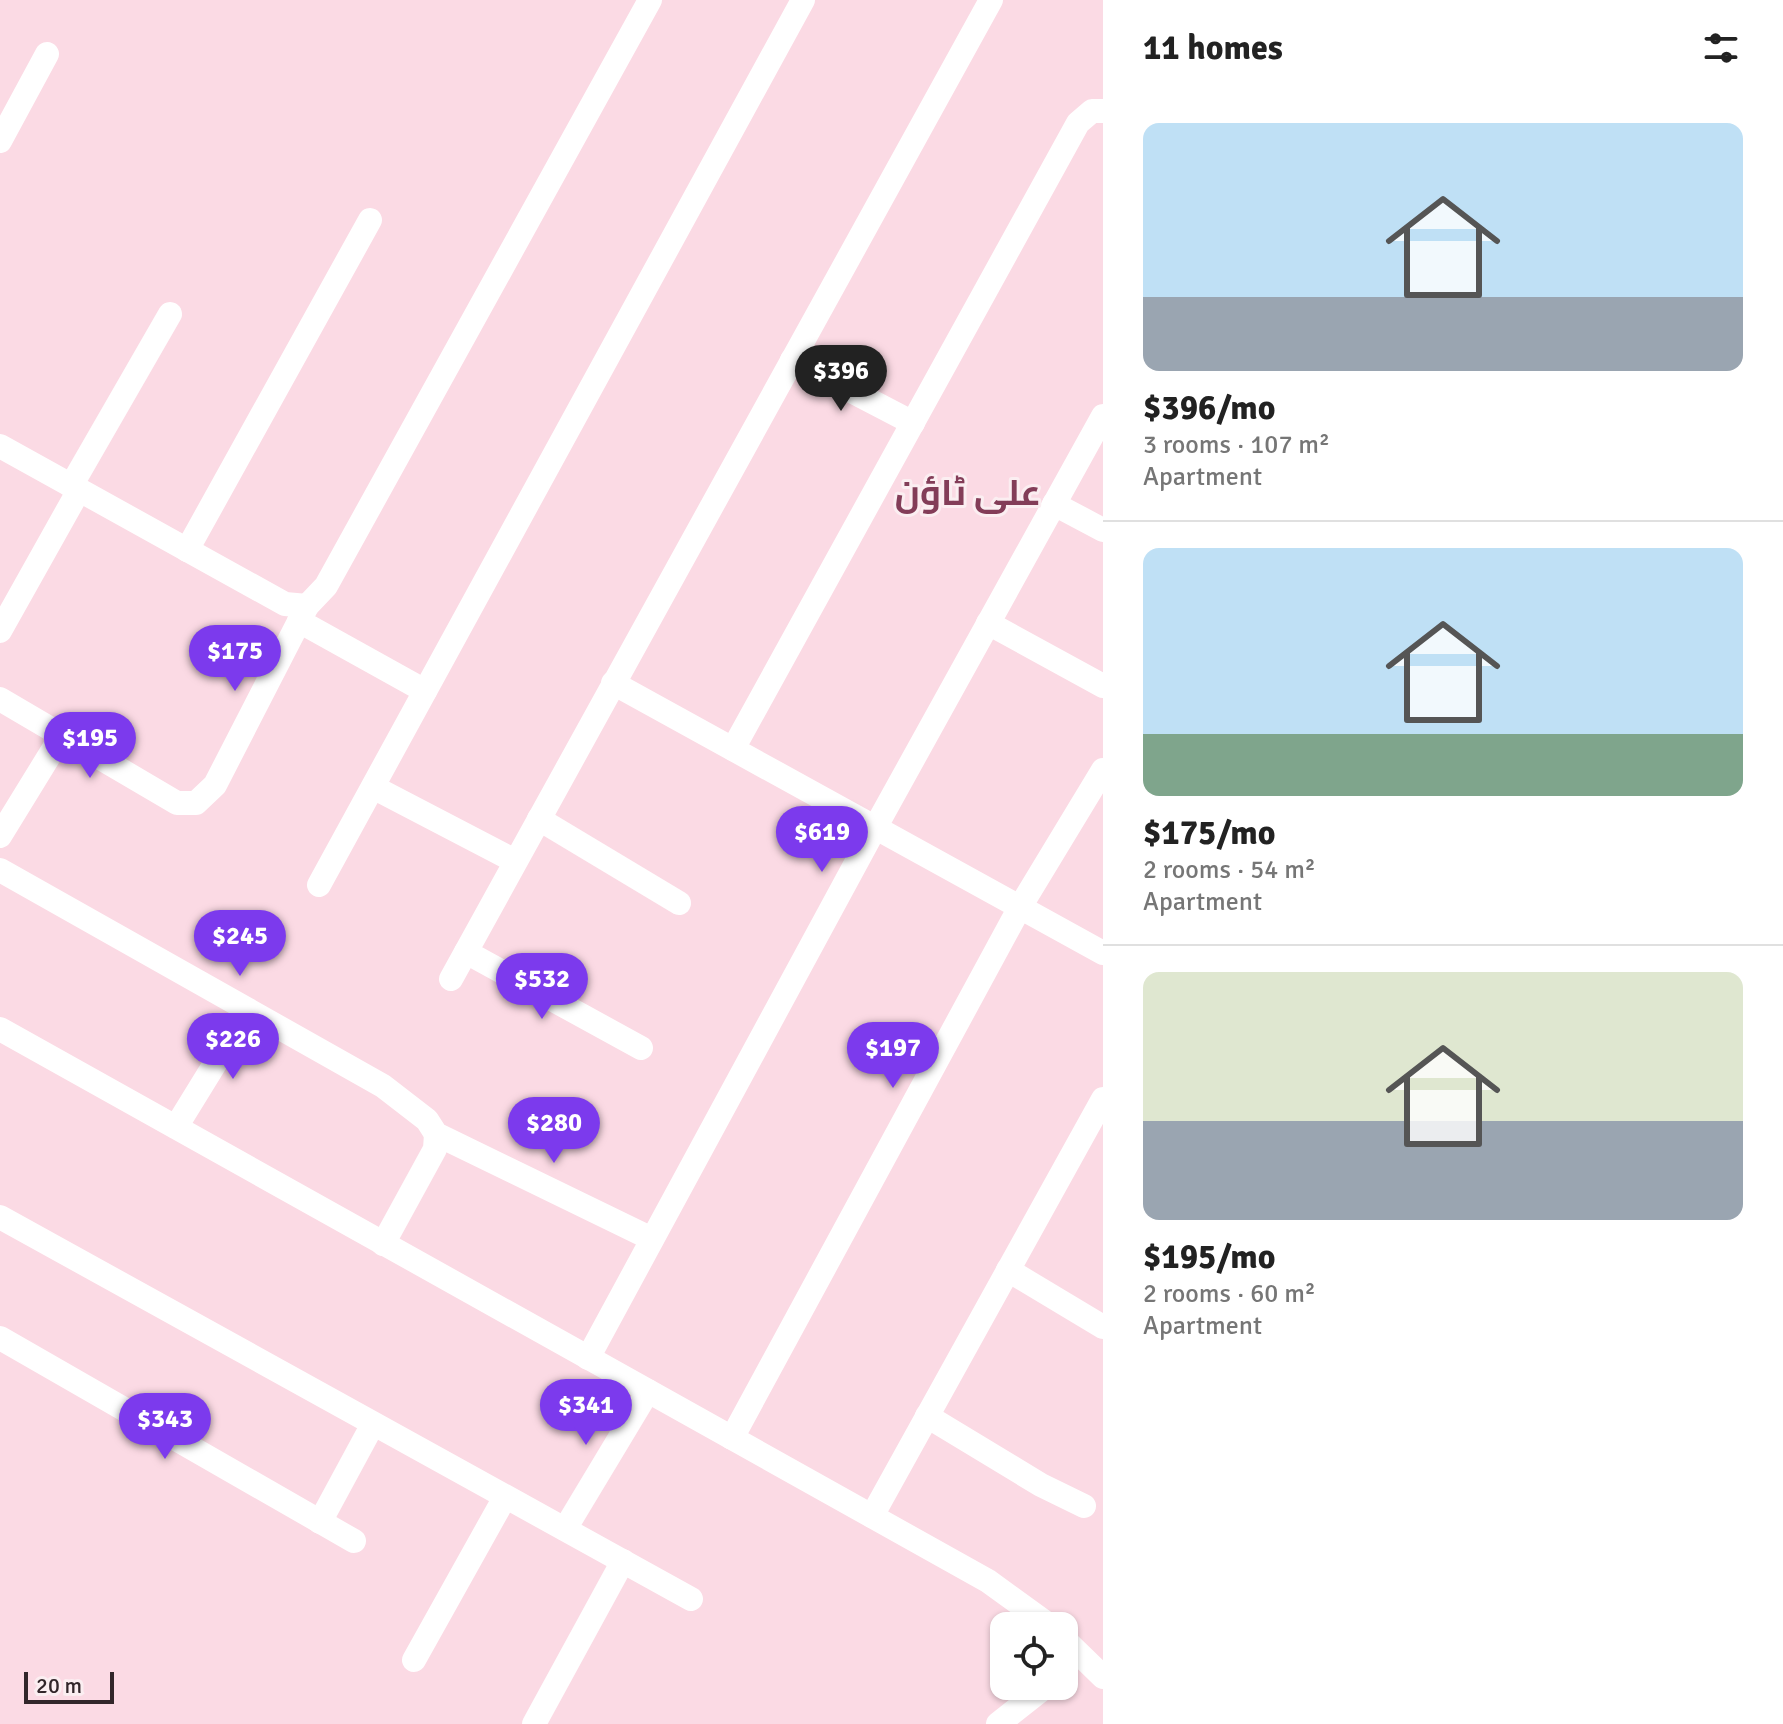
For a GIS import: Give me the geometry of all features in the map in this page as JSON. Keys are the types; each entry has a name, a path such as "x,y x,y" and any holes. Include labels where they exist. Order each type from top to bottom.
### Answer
{"street":[{"path":"0,699 177,803 196,803 215,785 303,614 326,586 650,0"},
{"path":"319,885 803,0"},
{"path":"451,979 991,0"},
{"path":"0,141 47,54"},
{"path":"733,749 1078,123 1092,111 1103,111"},
{"path":"187,550 370,220"},
{"path":"0,631 170,314"},
{"path":"792,360 913,423"},
{"path":"588,1358 875,828 1103,416"},
{"path":"0,446 303,614 425,691"},
{"path":"1054,504 1103,530"},
{"path":"988,623 1103,686"},
{"path":"613,683 1103,953"},
{"path":"0,836 62,735"},
{"path":"732,1438 1020,907 1103,770"},
{"path":"373,787 515,861"},
{"path":"539,819 679,903"},
{"path":"0,870 383,1086 427,1120 436,1134 652,1239"},
{"path":"466,952 641,1048"},
{"path":"176,1127 248,1010"},
{"path":"0,1029 988,1581 1031,1612"},
{"path":"872,1516 1008,1270 1096,1130 1103,1099"},
{"path":"383,1244 435,1149 436,1134"},
{"path":"4,1227 373,1424 691,1599"},
{"path":"1008,1270 1103,1327"},
{"path":"0,1338 354,1541"},
{"path":"565,1529 648,1391"},
{"path":"927,1416 1041,1485 1084,1506"},
{"path":"320,1522 373,1424"},
{"path":"414,1660 505,1497"},
{"path":"534,1724 623,1561"},
{"path":"1078,1666 1103,1677"},
{"path":"998,1724 1028,1700"}],"district":[{"name":"علی ٹاؤن","path":"968,493"}]}
